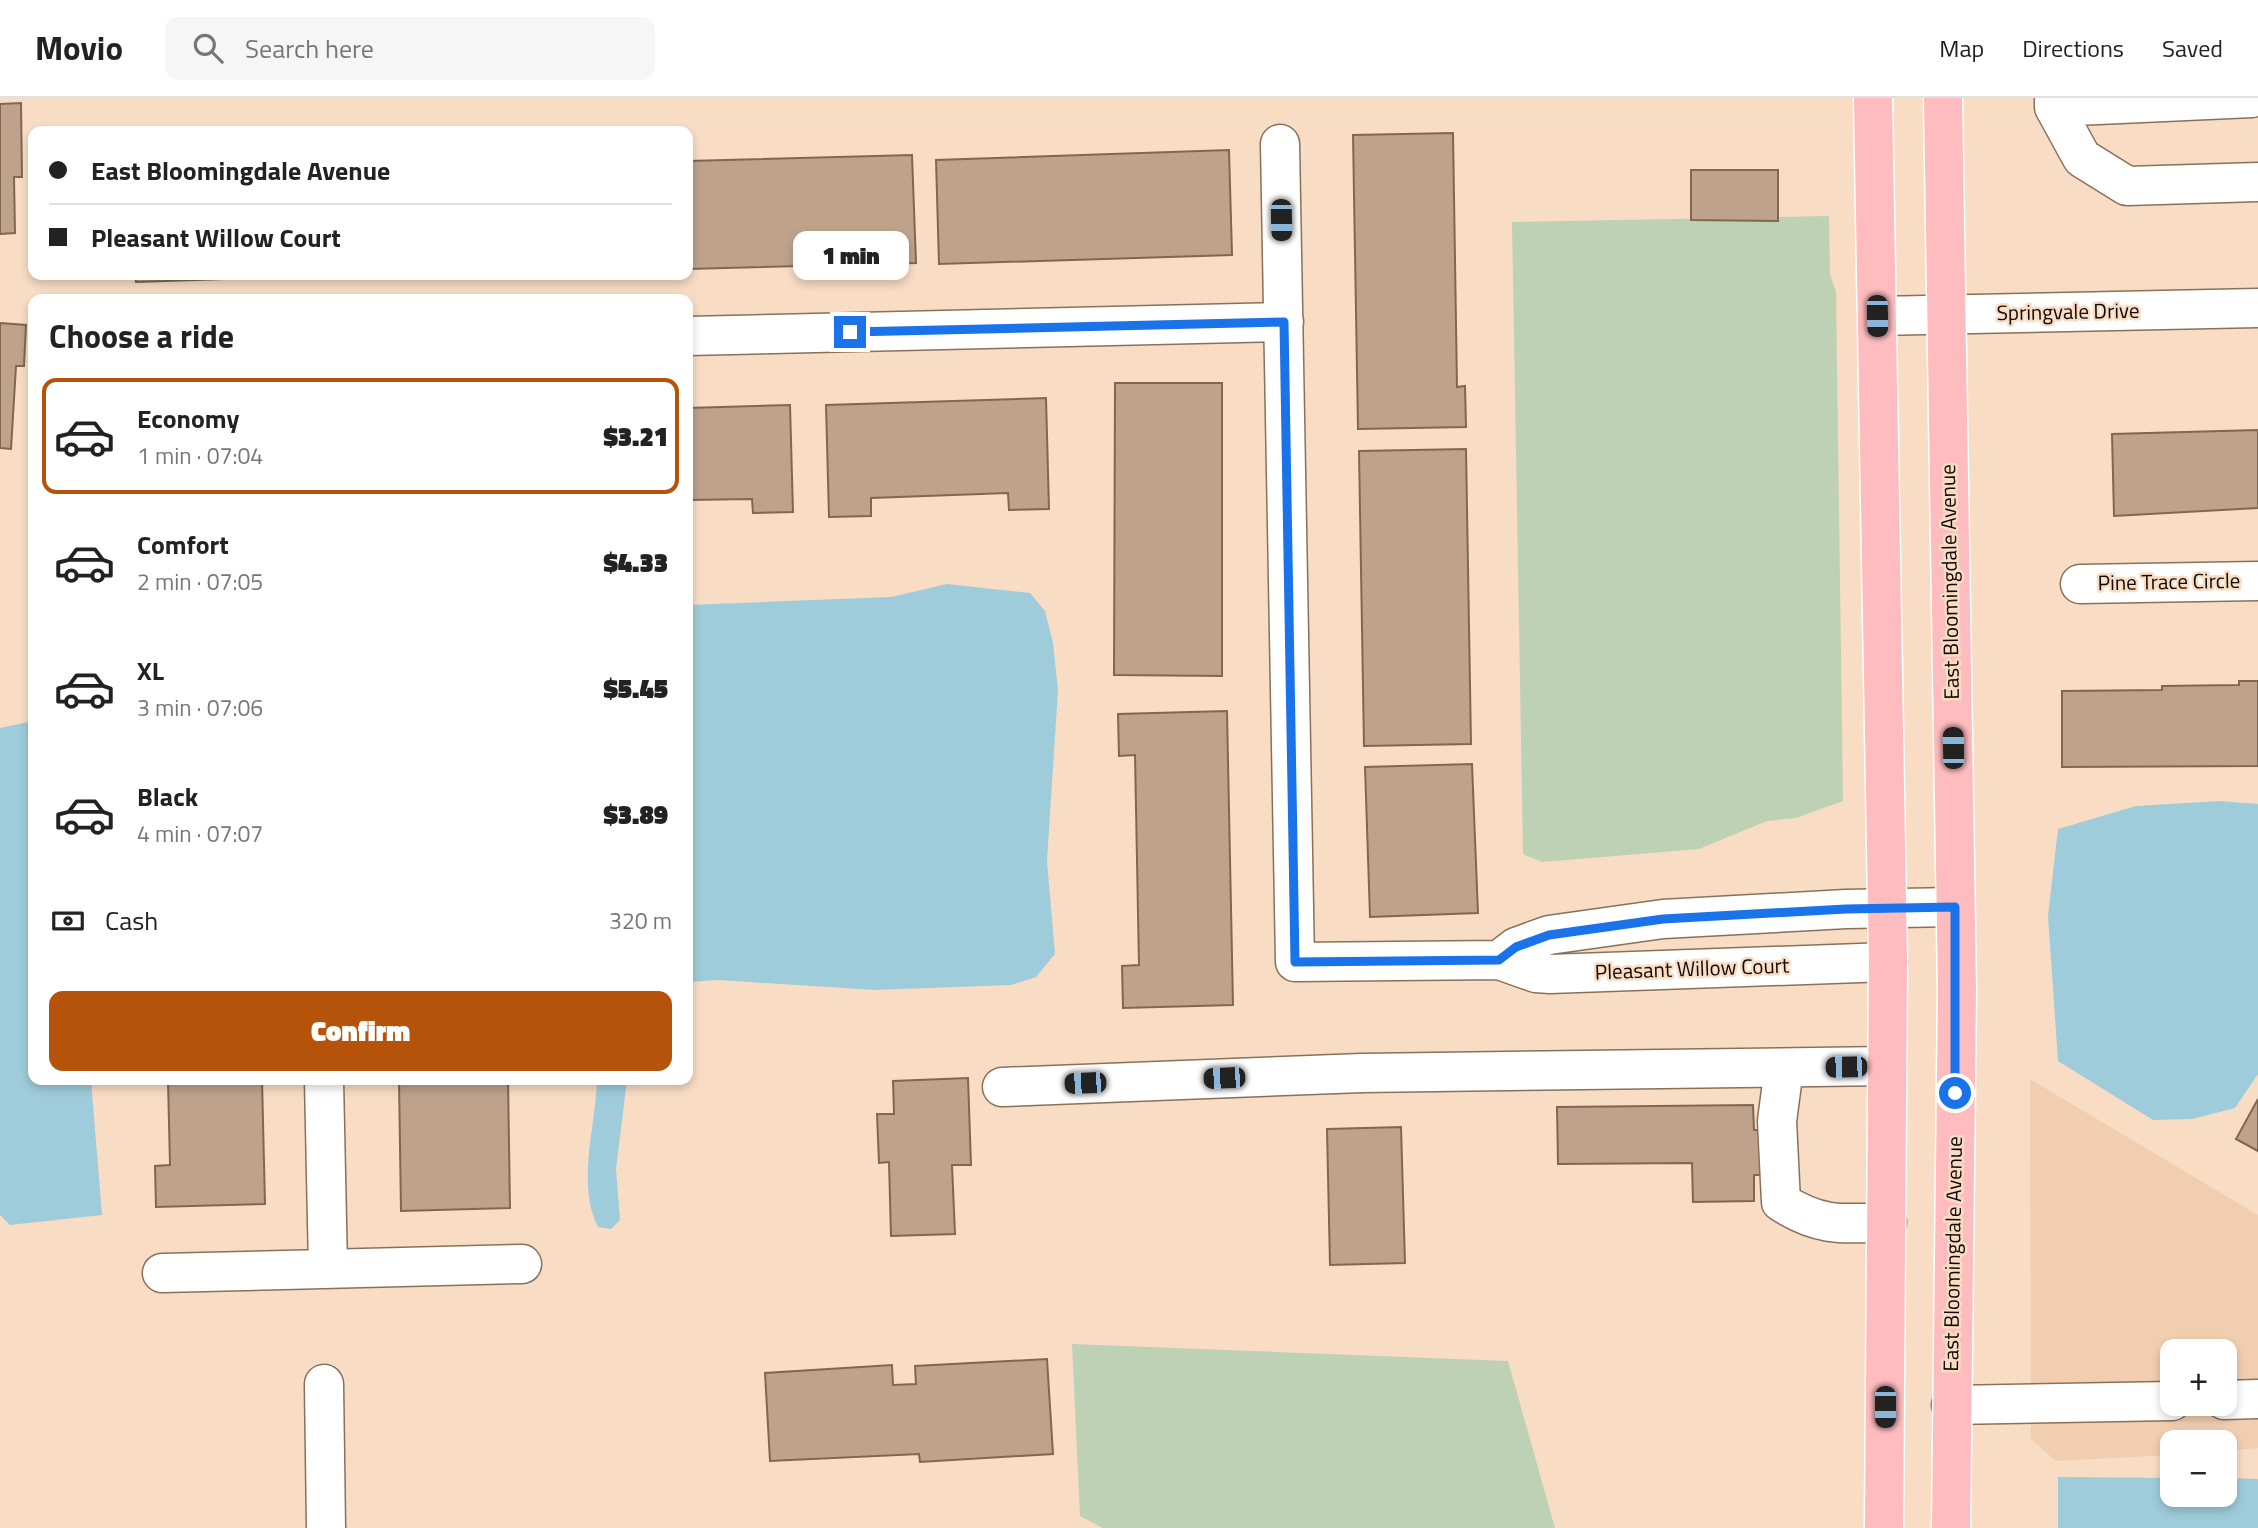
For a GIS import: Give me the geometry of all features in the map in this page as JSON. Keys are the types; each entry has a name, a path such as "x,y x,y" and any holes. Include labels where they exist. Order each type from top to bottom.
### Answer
{"main road":[{"path":"1873,98 1888,962 1884,1528"},
{"name":"East Bloomingdale Avenue","path":"1943,98 1955,907 1951,1528"}],"street":[{"path":"2252,98 2054,103 2082,158 2127,186 2258,182"},
{"name":"Pleasant Willow Court","path":"1280,144 1295,962 1499,960 1536,973 1888,962"},
{"name":"Springvale Drive","path":"1877,316 2258,308"},
{"path":"693,335 1284,322"},
{"name":"Pine Trace Circle","path":"2080,584 2258,581"},
{"name":"Pleasant Willow Court","path":"1499,960 1516,947 1549,935 1642,922 1717,915 1955,907"},
{"path":"1642,922 1645,971"},
{"path":"1002,1087 1362,1073 1887,1066"},
{"path":"1784,1068 1777,1121 1781,1202 1806,1218 1844,1223 1887,1222"},
{"path":"324,1085 328,1269"},
{"path":"162,1273 522,1264"},
{"path":"324,1384 326,1528"},
{"path":"2237,1400 2258,1399"},
{"path":"1951,1405 2160,1401"}],"shaded area":[{"path":"2030,1079 2258,1215 2258,1448 2237,1450 2237,1430 2160,1430 2160,1456 2056,1461 2031,1439"}],"green space":[{"path":"1829,216 1830,274 1836,292 1843,801 1796,818 1767,821 1699,849 1542,862 1523,854 1512,222"},
{"path":"1072,1344 1508,1361 1555,1528 1103,1528 1080,1516"}],"water":[{"path":"947,584 1030,593 1045,611 1053,643 1058,690 1047,861 1055,954 1036,977 1011,985 874,990 719,980 693,982 693,605 891,597"},
{"path":"28,722 28,1085 91,1085 102,1215 10,1225 0,1215 0,728"},
{"path":"2219,801 2258,804 2258,1074 2235,1108 2192,1119 2153,1120 2058,1061 2048,916 2058,829 2136,806"},
{"path":"597,1085 626,1085 616,1169 620,1220 611,1229 598,1227 588,1192 589,1154"},
{"path":"2058,1477 2160,1478 2160,1507 2237,1507 2237,1478 2258,1479 2258,1528 2058,1528"}],"building":[{"path":"21,103 22,177 14,177 15,233 0,234 0,104"},
{"path":"1453,133 1457,387 1465,386 1466,427 1358,429 1353,135"},
{"path":"1229,150 1232,255 939,264 936,160"},
{"path":"912,155 916,263 693,269 693,161"},
{"path":"1691,170 1778,170 1778,221 1691,220"},
{"path":"136,280 196,280 136,282"},
{"path":"0,323 26,325 24,366 16,366 11,449 0,448"},
{"path":"1115,383 1222,383 1222,676 1114,675"},
{"path":"1046,398 1049,509 1009,510 1008,493 871,498 871,516 829,517 826,405"},
{"path":"790,405 793,512 753,513 752,499 693,500 693,408"},
{"path":"2258,430 2258,508 2114,516 2112,434"},
{"path":"1466,449 1471,744 1364,746 1359,451"},
{"path":"2239,681 2258,681 2258,766 2062,767 2062,691 2162,690 2162,686 2239,685"},
{"path":"1227,711 1233,1005 1123,1008 1122,966 1139,965 1135,755 1119,756 1118,714"},
{"path":"1472,764 1478,913 1370,917 1365,767"},
{"path":"968,1078 971,1165 952,1165 955,1234 891,1236 889,1162 879,1163 877,1114 894,1114 893,1081"},
{"path":"168,1085 262,1085 265,1204 156,1207 155,1166 170,1165"},
{"path":"399,1085 508,1085 510,1208 401,1211"},
{"path":"2258,1099 2258,1151 2236,1139"},
{"path":"1753,1105 1754,1130 1777,1130 1778,1175 1754,1175 1754,1201 1693,1202 1692,1163 1558,1164 1557,1107"},
{"path":"1401,1127 1405,1263 1330,1265 1327,1129"},
{"path":"1047,1359 1053,1454 920,1462 919,1454 770,1461 765,1373 892,1365 893,1385 916,1384 915,1366"}],"route":[{"path":"850,332 1284,322 1295,962 1499,960 1516,947 1561,932 1663,919 1846,909 1955,907 1955,1093"}]}
